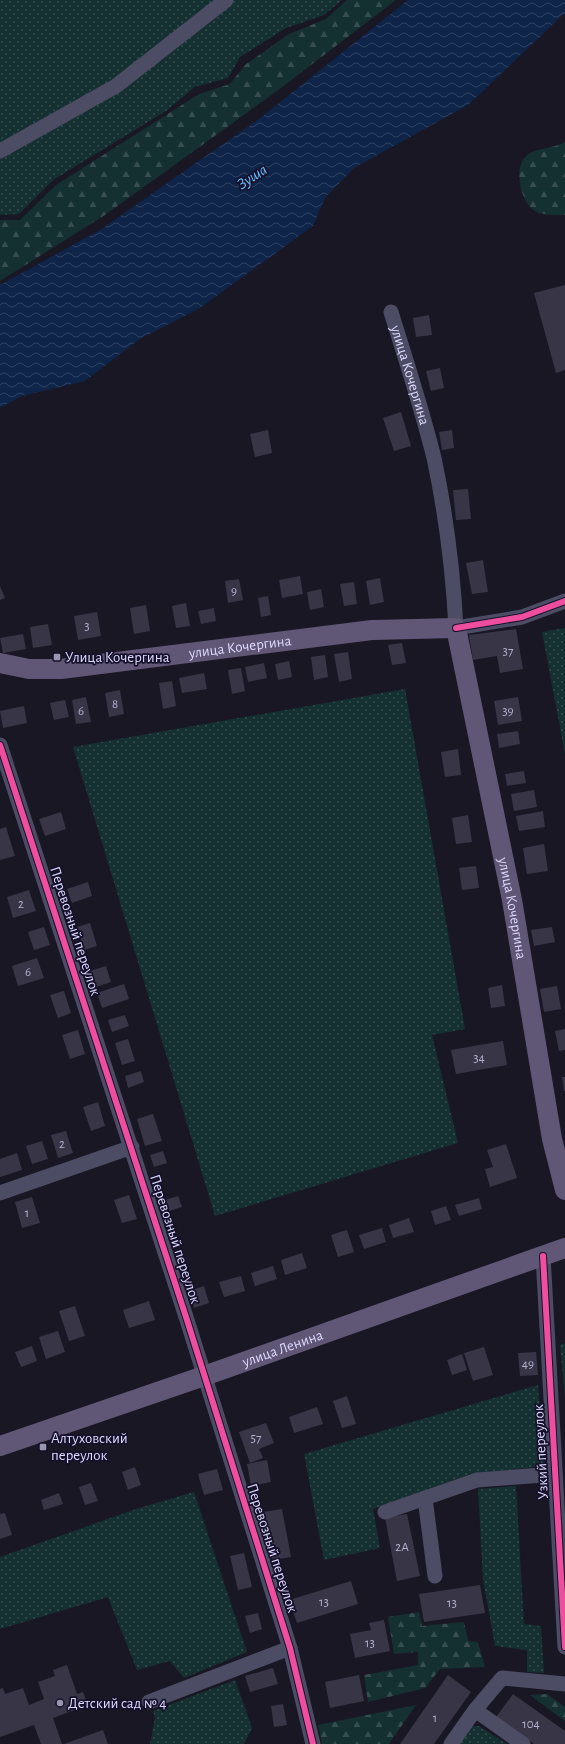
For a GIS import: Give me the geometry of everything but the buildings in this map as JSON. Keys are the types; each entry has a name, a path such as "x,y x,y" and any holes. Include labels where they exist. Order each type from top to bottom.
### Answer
{"main road":[{"name":"улица Кочергина","path":"0,664 29,669 61,669 372,630 456,628 512,900 552,1139 565,1190"},
{"name":"улица Ленина","path":"0,1446 204,1376 565,1248"}],"street":[{"path":"0,151 116,86 226,0"},
{"name":"улица Кочергина","path":"391,312 416,392 434,459 452,567 456,628"},
{"path":"456,628 522,617 565,601"},
{"name":"Перевозный переулок","path":"0,745 132,1147 290,1648 313,1744"},
{"path":"0,1193 132,1147"},
{"name":"Узкий переулок","path":"543,1256 565,1647"},
{"path":"385,1512 477,1480 556,1474"},
{"path":"425,1498 435,1576"},
{"path":"149,1702 290,1648"},
{"path":"451,1744 475,1710 502,1678 565,1684"},
{"path":"475,1710 523,1744"}],"green space":[{"path":"0,0 342,0 324,15 286,28 240,57 228,78 195,87 166,111 53,180 19,214 0,215"},
{"path":"347,0 396,0 277,91 105,215 0,281 0,220 20,220 56,185 199,94 230,84 245,65 289,34 326,19"},
{"path":"565,142 565,215 548,215 540,213 532,209 524,198 521,190 519,174 520,167 523,160 531,152 556,146"},
{"path":"565,628 565,754 542,632"},
{"path":"405,689 465,1029 432,1035 458,1143 215,1216 73,747"},
{"path":"565,1343 565,1398 560,1345"},
{"path":"538,1385 544,1466 471,1474 373,1509 380,1548 324,1560 304,1454"},
{"path":"516,1486 524,1624 541,1626 544,1673 527,1672 527,1650 495,1646 483,1579 478,1489"},
{"path":"194,1492 247,1652 184,1678 170,1661 137,1670 108,1597 0,1629 0,1557 139,1508"},
{"path":"419,1612 422,1626 464,1622 468,1641 478,1642 485,1667 440,1669 425,1688 368,1702 364,1675 418,1665 418,1652 394,1654 388,1617"},
{"path":"235,1680 252,1728 244,1744 150,1744 155,1718 153,1711"},
{"path":"547,1694 565,1707 565,1721 530,1695"},
{"path":"416,1705 389,1744 322,1744 318,1725"},
{"path":"471,1726 479,1726 507,1744 459,1744"}],"water":[{"name":"Зуша","path":"408,0 565,0 565,13 468,105 354,168 325,198 313,226 200,308 140,339 85,381 22,396 0,408 0,285 100,230 259,119"}],"cycle path":[{"path":"456,628 522,617 565,601"},
{"path":"0,745 187,1320 290,1648 313,1744"},
{"path":"543,1256 565,1647"}],"place":[{"name":"Улица Кочергина","path":"57,657"},
{"name":"Алтуховский переулок","path":"43,1447"},
{"name":"Детский сад № 4","path":"60,1703"}]}
